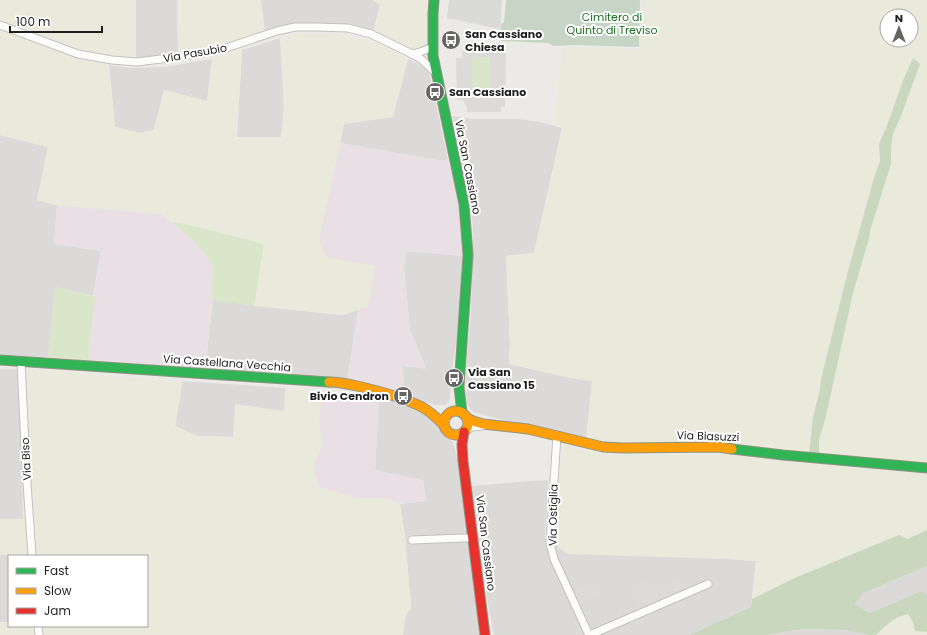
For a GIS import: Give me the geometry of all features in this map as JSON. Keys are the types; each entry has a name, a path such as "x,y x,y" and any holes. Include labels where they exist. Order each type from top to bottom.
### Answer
{"main road":[{"name":"Via San Cassiano","path":"434,0 433,56 464,204 468,255 459,387 456,402 450,413"},
{"name":"Via Castellana Vecchia","path":"0,360 335,382 381,392 427,410 450,413"},
{"name":"Via San Cassiano","path":"459,387 460,401 464,415"},
{"name":"Via Castellana Vecchia","path":"427,410 438,418 444,425"},
{"path":"456,411 464,415 468,424 465,431 458,435 452,434 447,430 444,425 445,418 450,413 456,411"},
{"name":"Via Biasuzzi","path":"464,415 478,423 507,426 557,435 603,447 718,447 782,455 927,468"},
{"name":"Via San Cassiano","path":"465,431 462,443 462,455 485,635"},
{"name":"Via San Cassiano","path":"452,434 462,455"}],"street":[{"name":"Via Pasubio","path":"0,25 78,54 112,60 137,62 220,50 277,31 316,27 348,28 371,34 412,54 421,59 436,73"},
{"path":"412,54 421,52 433,46"},
{"name":"Via Biso","path":"21,361 32,555"},
{"name":"Via Biasuzzi","path":"465,431 475,426 489,425"},
{"name":"Via Ostiglia","path":"557,435 550,543 554,559 589,635"},
{"path":"412,540 472,538"},
{"path":"582,635 589,635 708,584"}],"shaded area":[{"path":"0,0 136,0 136,58 117,57 87,52 0,20"},
{"path":"136,0 177,0 178,49 180,55 163,58 136,58"},
{"path":"177,0 261,0 265,34 222,47 180,55 178,49"},
{"path":"261,0 372,0 380,4 373,33 337,25 265,34"},
{"path":"372,0 432,0 426,46 427,57 419,55 373,33 380,5"},
{"path":"449,0 502,0 500,29 447,18"},
{"path":"641,0 927,0 927,465 819,455 819,440 826,416 853,293 870,231 891,164 893,134 920,64 904,78 879,144 880,161 848,271 821,379 813,417 809,454 602,446 586,441 592,381 566,377 509,364 510,343 506,256 534,253 562,128 555,119 562,47 640,49"},
{"path":"0,29 84,61 109,65 115,127 139,133 154,130 164,90 207,101 212,59 242,50 237,137 281,137 284,109 281,37 303,34 336,34 375,42 408,59 393,117 344,124 319,239 325,257 375,266 368,306 343,315 254,306 264,244 194,226 171,222 161,214 53,205 37,200 48,147 0,135"},
{"path":"280,38 284,109 281,137 237,137 242,50"},
{"path":"462,51 506,51 505,107 501,107 501,112 467,112 467,106 462,100 457,100 456,58 462,58","holes":["490,57 490,97 472,97 472,58"]},
{"path":"212,59 207,101 164,90 154,130 140,133 115,127 109,65 129,68 164,67"},
{"path":"408,59 422,66 428,66 448,160 438,160 340,143 344,123 393,117"},
{"path":"452,116 473,119 517,119 540,122 562,128 534,253 506,256 510,343 509,364 566,377 592,381 586,441 474,412 467,403 466,372 471,309 473,228 471,208 462,172"},
{"path":"0,135 48,147 37,200 57,205 54,244 101,251 93,296 55,287 48,357 0,355"},
{"path":"340,143 438,160 448,160 460,210 462,228 462,256 406,251 404,268 410,330 426,369 403,366 404,395 347,381 358,310 368,306 325,257 319,239"},
{"path":"57,205 161,214 193,240 213,265 211,299 213,300 205,369 88,360 95,297 93,296 101,251 54,244"},
{"path":"406,251 462,256 460,308 450,399 445,405 435,405 404,395 403,366 426,368 410,330 404,268"},
{"path":"213,300 343,315 358,310 347,381 264,372 205,369"},
{"path":"0,369 17,369 22,453 23,520 0,519"},
{"path":"17,369 182,381 175,426 198,436 233,437 235,404 284,411 285,388 322,392 319,420 322,444 313,467 319,487 355,498 386,498 400,504 405,536 411,608 405,617 403,635 0,635 0,622 8,622 8,627 148,627 148,555 0,555 0,519 23,519 22,453"},
{"path":"182,381 285,388 285,411 265,409 233,437 198,436 175,427"},
{"path":"322,392 379,398 375,470 423,480 426,501 400,504 386,498 355,498 319,487 313,467 322,444 319,420"},
{"path":"379,398 408,406 441,425 443,432 449,437 454,446 459,463 482,635 403,635 405,617 411,607 405,536 400,504 426,501 423,481 375,470"},
{"path":"562,443 580,450 602,455 729,455 927,474 927,530 906,539 899,535 797,577 752,599 756,561 568,554 559,548 555,538"},
{"path":"548,480 545,539 555,538 559,548 756,561 751,607 689,635 494,635 487,598 472,486"},
{"path":"0,555 8,555 8,622 0,622"},
{"path":"927,566 927,595 921,591 870,613 853,604 864,593"},
{"path":"677,578 682,589 664,597 659,586"},
{"path":"650,579 659,598 639,607 630,588"},
{"path":"598,581 604,594 579,606 574,591"},
{"path":"908,614 913,622 915,631 927,632 927,635 876,635 890,621 901,615"},
{"path":"802,629 845,630 869,635 767,635"}],"green space":[{"name":"Cimitero di Quinto di Treviso","path":"506,0 640,0 639,47 574,45 553,46 548,43 501,41 501,24 504,23"},
{"path":"490,57 490,97 472,97 472,58"},
{"path":"913,58 920,64 893,134 891,164 870,231 853,293 826,416 819,440 819,455 809,454 813,417 821,379 848,271 880,161 879,144"},
{"path":"171,222 194,226 264,244 254,306 211,300 213,265 193,240"},
{"path":"55,287 95,297 88,360 48,357"},
{"path":"927,530 927,566 864,593 854,604 870,613 921,591 927,595 927,632 915,631 913,622 908,614 903,615 886,625 876,635 845,630 802,629 767,635 689,635 751,607 752,599 797,577 899,535 907,539"}],"traffic: fast":[{"path":"434,0 433,56 464,204 468,255 459,387 462,413"},
{"path":"0,360 329,382"},
{"path":"732,449 927,468"}],"traffic: slow":[{"path":"329,382 343,383 365,388 406,400 425,409 434,415 444,425"},
{"path":"456,411 464,415 468,423 464,431 456,435 448,431 444,423 448,415 456,411"},
{"path":"467,418 483,424 528,429 603,447 718,447 732,449"}],"traffic: jam":[{"path":"464,432 462,444 463,461 485,635"}],"place":[{"name":"San Cassiano Chiesa","path":"451,40"},
{"name":"San Cassiano","path":"435,92"},
{"name":"Via San Cassiano 15","path":"454,378"},
{"name":"Bivio Cendron","path":"403,396"}]}
